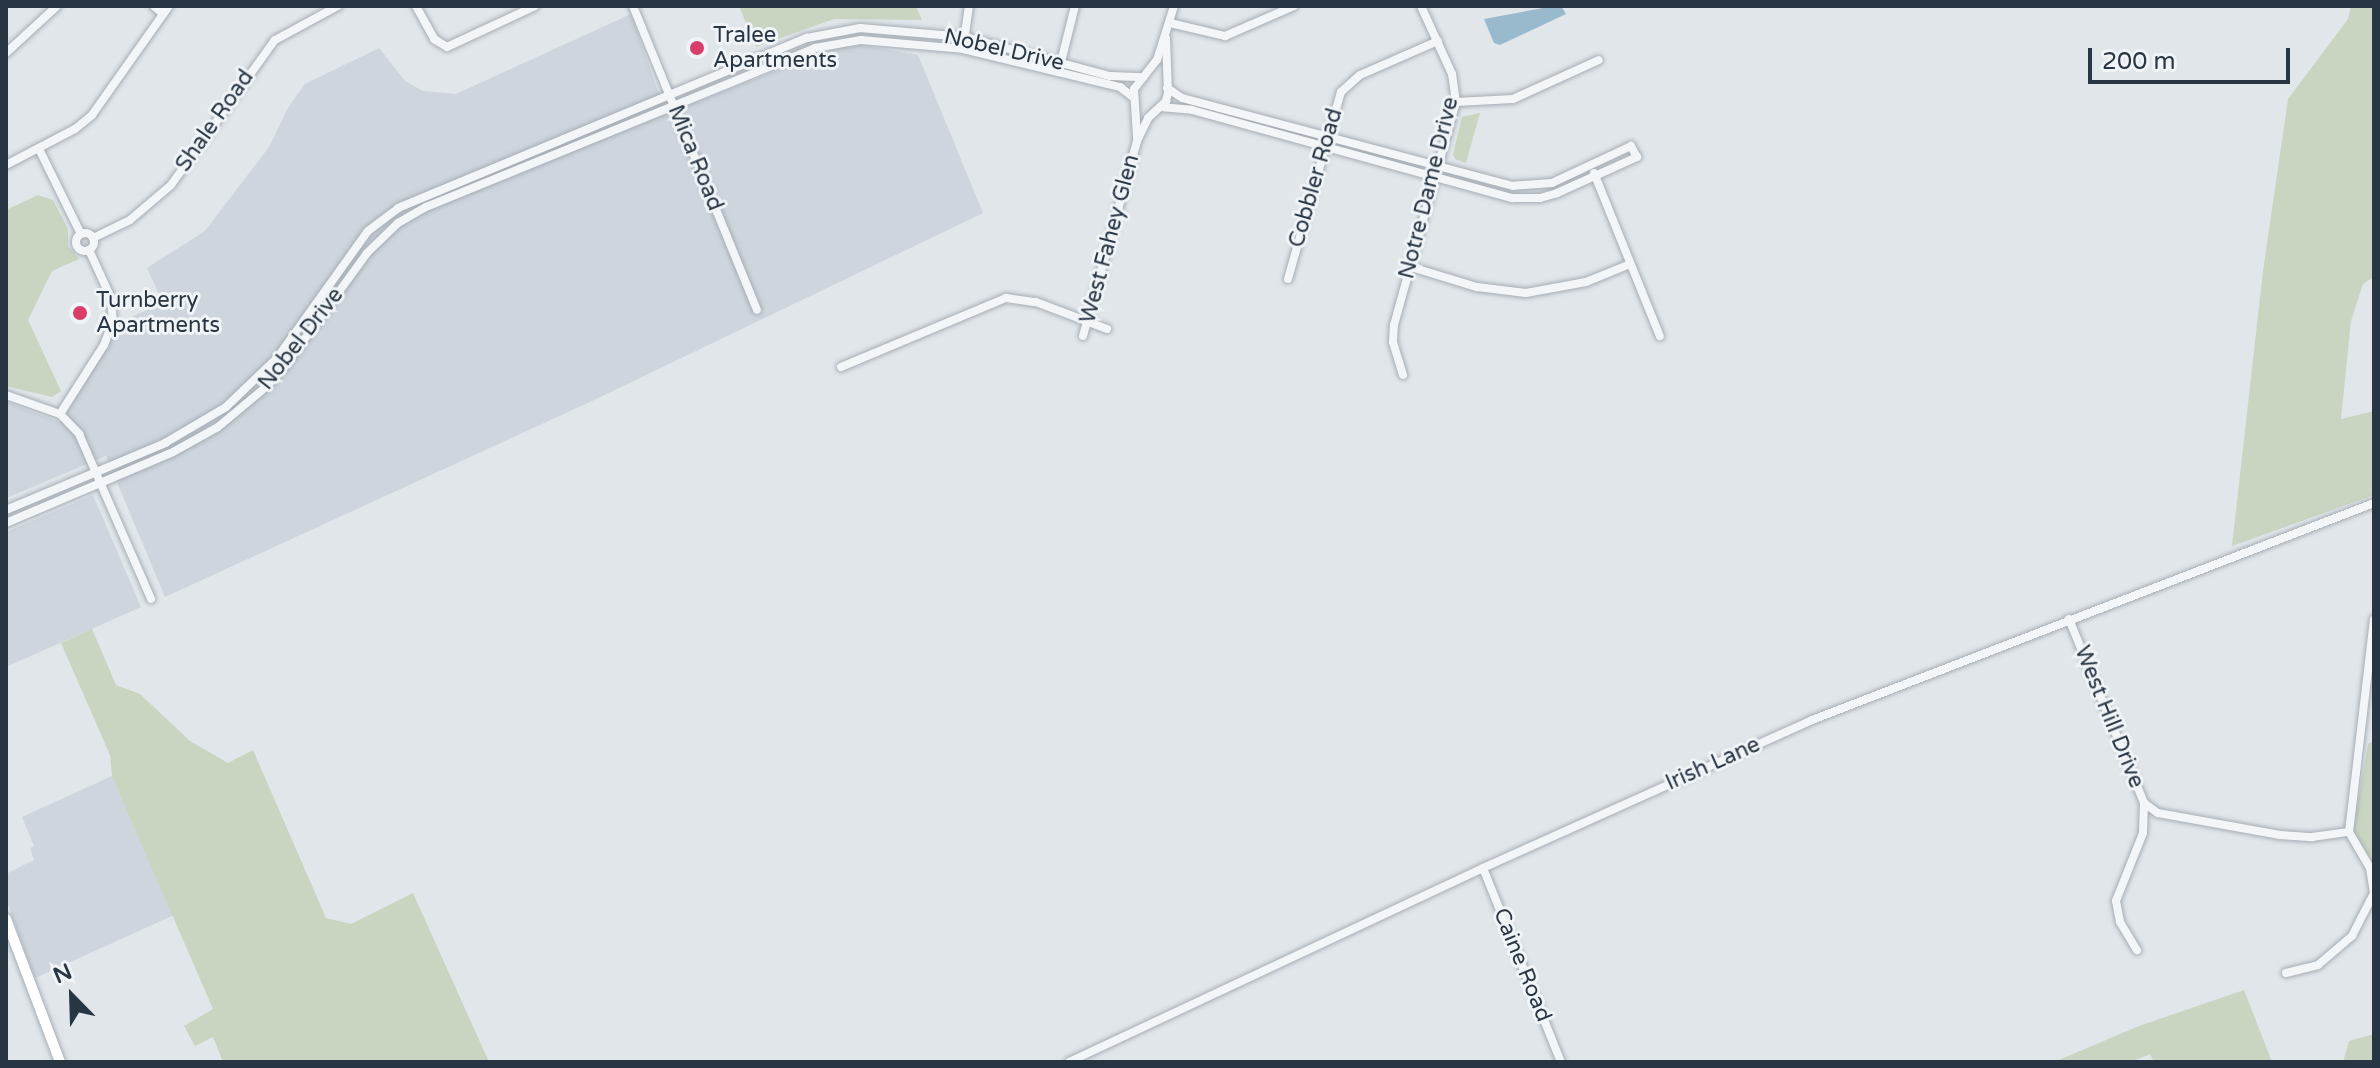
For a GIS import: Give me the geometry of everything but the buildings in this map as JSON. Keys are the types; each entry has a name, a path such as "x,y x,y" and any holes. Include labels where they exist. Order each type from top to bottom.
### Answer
{"main road":[{"path":"6,919 60,1062"}],"street":[{"path":"6,53 57,6"},
{"path":"6,165 75,129 92,115 166,10 154,6"},
{"name":"Shale Road","path":"93,238 130,220 171,185 262,53 275,40 338,6"},
{"path":"416,6 441,46 452,46 532,7"},
{"name":"Mica Road","path":"633,6 757,310"},
{"path":"963,49 969,6"},
{"path":"1061,62 1075,6"},
{"path":"1137,141 1134,89 1154,67 1174,6"},
{"path":"1170,23 1225,36 1294,6"},
{"name":"Notre Dame Drive","path":"1403,375 1393,333 1456,102 1453,77 1421,6"},
{"name":"Nobel Drive","path":"6,510 165,443 225,407 277,358 355,247 378,222 398,208 817,35 860,28 965,37 1110,76 1160,78 1182,98 1264,117 1513,186 1552,183 1631,146 1637,157 1540,198 1512,198 1192,110 1143,108 1120,87 963,49 861,40 821,46 426,207 398,223 367,253 267,386 200,437 6,523"},
{"path":"817,35 821,46"},
{"path":"1137,141 1148,118 1166,101 1166,38"},
{"name":"Cobbler Road","path":"1288,279 1339,97 1353,79 1438,41"},
{"path":"1456,102 1513,99 1599,60"},
{"path":"1261,130 1264,117"},
{"path":"579,133 583,143"},
{"name":"West Fahey Glen","path":"1083,336 1137,141"},
{"path":"39,149 81,234 93,238 94,244 89,250 83,251 76,244 81,234"},
{"path":"1591,165 1660,336"},
{"path":"1512,198 1513,186"},
{"path":"60,414 104,345 113,322 111,298 89,250"},
{"path":"1411,267 1477,287 1526,293 1576,285 1630,264"},
{"path":"841,367 1006,298 1036,302 1107,329"},
{"path":"6,395 60,414 79,434 151,599"},
{"name":"Irish Lane","path":"1069,1062 1483,868 1812,720 2374,503"},
{"name":"West Hill Drive","path":"2069,619 2144,803 2143,833 2116,901 2120,922 2137,950"},
{"path":"2286,973 2318,965 2352,936 2374,893 2370,868 2349,832 2374,619"},
{"path":"2362,741 2374,736"},
{"path":"2144,803 2158,813 2280,835 2312,837 2349,832"},
{"name":"Caine Road","path":"1483,868 1561,1062"}],"shaded area":[{"path":"631,14 666,114 835,48 860,45 918,55 983,213 592,401 165,597 106,456 6,498 6,402 60,422 106,349 117,323 163,303 147,268 205,231 269,147 288,108 305,84 379,48 405,81 423,91 456,94"},
{"path":"93,495 141,607 6,667 6,532"},
{"path":"112,776 174,915 35,978 6,899 6,874 34,860 30,848 34,846 22,817"}],"green space":[{"path":"739,6 916,6 922,20 834,19 756,47"},
{"path":"2351,6 2374,6 2374,277 2363,284 2351,321 2341,419 2374,411 2374,495 2232,546 2263,271 2288,99 2348,19"},
{"path":"1480,113 1466,163 1455,159 1453,155 1462,117"},
{"path":"38,195 53,200 68,229 68,246 79,259 52,271 28,320 61,391 52,397 6,386 6,210"},
{"path":"92,629 116,685 140,694 190,741 228,763 253,750 326,918 351,924 413,893 489,1062 223,1062 213,1037 195,1046 184,1026 213,1009 112,776 110,755 61,643"},
{"path":"2374,741 2374,864 2353,830 2368,744"},
{"path":"2244,990 2272,1062 2154,1062 2150,1054 2131,1062 2054,1062 2139,1026"},
{"path":"2374,1034 2374,1062 2343,1062 2349,1041"}],"water":[{"path":"1561,6 1566,14 1500,45 1494,43 1484,19"}],"place":[{"name":"Tralee Apartments","path":"697,48"},
{"name":"Turnberry Apartments","path":"80,313"}]}
